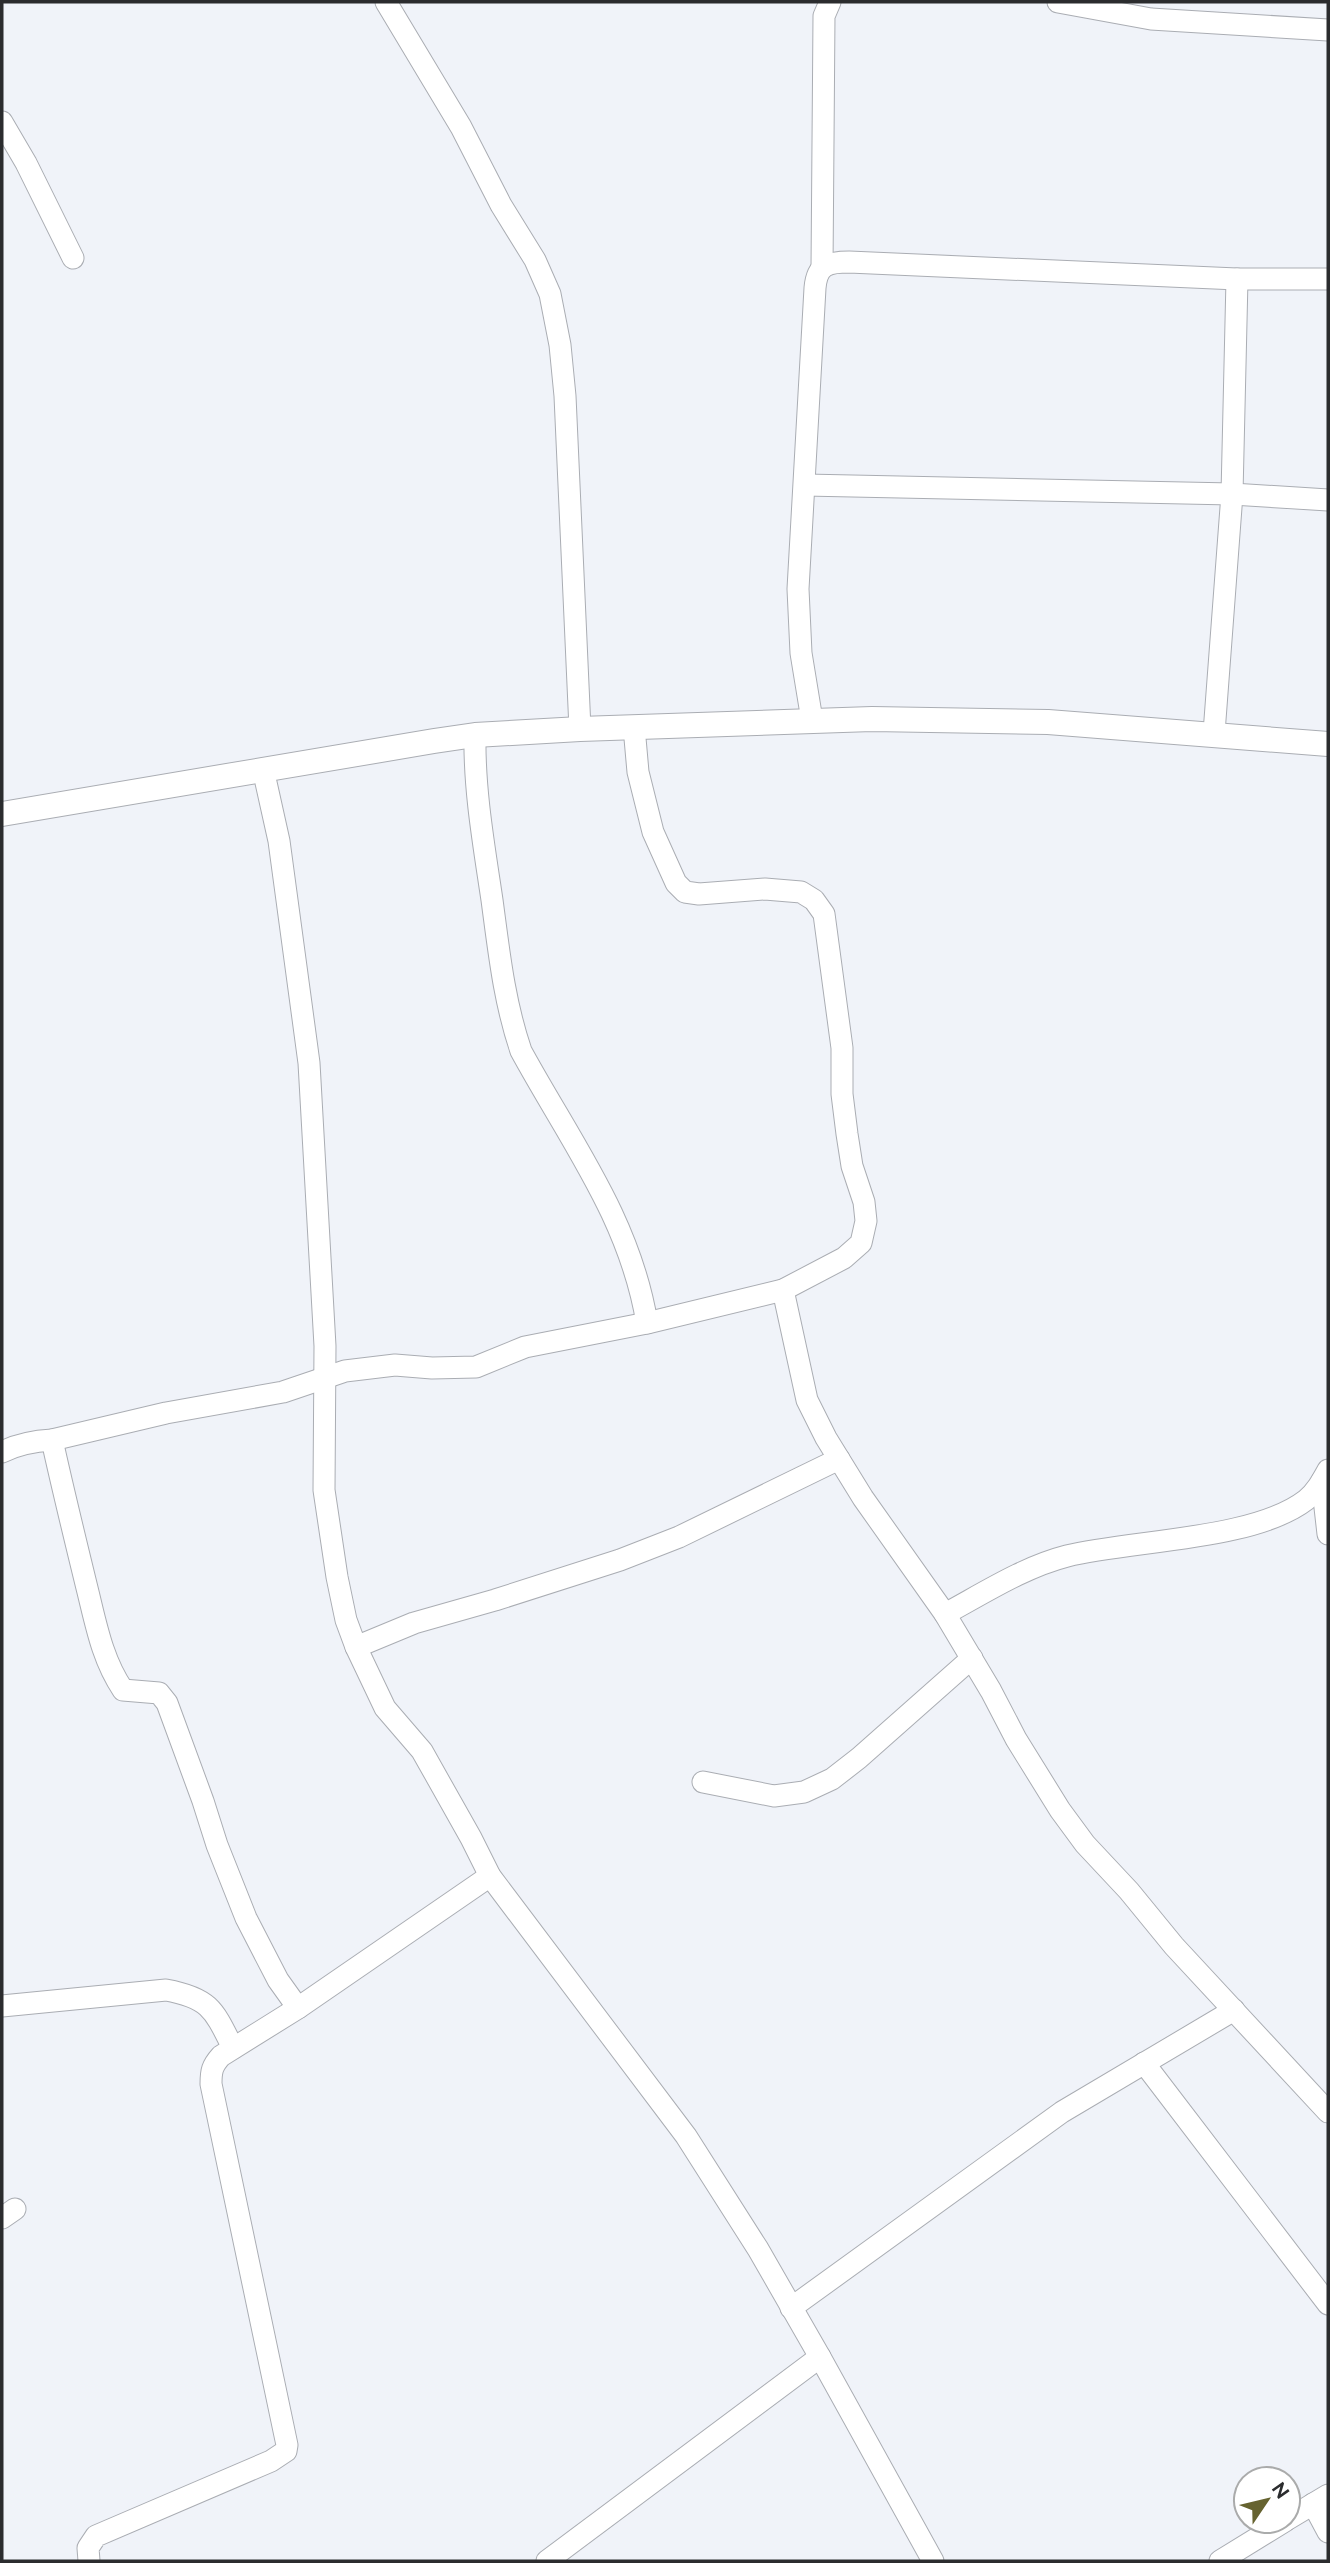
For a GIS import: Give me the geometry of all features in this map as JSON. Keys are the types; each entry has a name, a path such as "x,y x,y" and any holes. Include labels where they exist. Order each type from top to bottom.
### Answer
{"street":[{"path":"386,2 461,127 501,205 535,260 550,294 560,345 565,396 580,729"},
{"path":"822,268 824,16 830,2"},
{"path":"1058,2 1328,30"},
{"path":"2,122 26,163 73,258"},
{"path":"812,720 799,622 798,589 816,275 822,268 832,262 849,262 1237,279 1328,279"},
{"path":"1214,733 1232,495 1237,279"},
{"path":"804,485 1232,495 1328,500"},
{"path":"2,814 475,735 580,729 812,720 1048,722 1328,744"},
{"path":"2,1452 24,1444 166,1413 284,1392 345,1371 395,1364 432,1368 476,1367 526,1347 647,1323 783,1290 844,1258 861,1243 866,1221 864,1202 852,1166 847,1134 842,1094 842,1048 824,914 814,900 801,892 765,889 699,894 685,892 676,883 653,832 638,772 634,727"},
{"path":"475,735 474,758 484,850 502,981 513,1026 521,1051 604,1193 629,1252 647,1323"},
{"path":"263,769 279,841 309,1063 315,1204 323,1295 324,1490 337,1577 346,1620 356,1647 385,1708 422,1751 490,1876 686,2136 758,2249 933,2561"},
{"path":"783,1290 807,1400 839,1459 863,1498 945,1614 1016,1739 1085,1844 1129,1891 1174,1946 1328,2112"},
{"path":"52,1440 67,1512 103,1651 112,1675 122,1690 159,1693 167,1703 246,1918 278,1980 298,2008"},
{"path":"356,1647 414,1623 620,1560 679,1537 839,1459"},
{"path":"945,1614 1028,1570 1058,1559 1251,1525 1304,1502 1313,1494 1325,1475"},
{"path":"1325,1475 1328,1534"},
{"path":"703,1782 774,1796 804,1792 832,1779 859,1758 972,1658"},
{"path":"89,2561 88,2548 96,2536 271,2460 285,2451 287,2445 288,2437 211,2084 211,2072 215,2063 233,2048 298,2008 490,1876"},
{"path":"2,2006 166,1990 183,1993 198,1998 209,2007 233,2048"},
{"path":"791,2308 1052,2119 1234,2010"},
{"path":"1144,2063 1328,2304"},
{"path":"547,2561 820,2357"},
{"path":"1302,2511 1321,2500 1328,2532"},
{"path":"1220,2561 1262,2535"}]}
